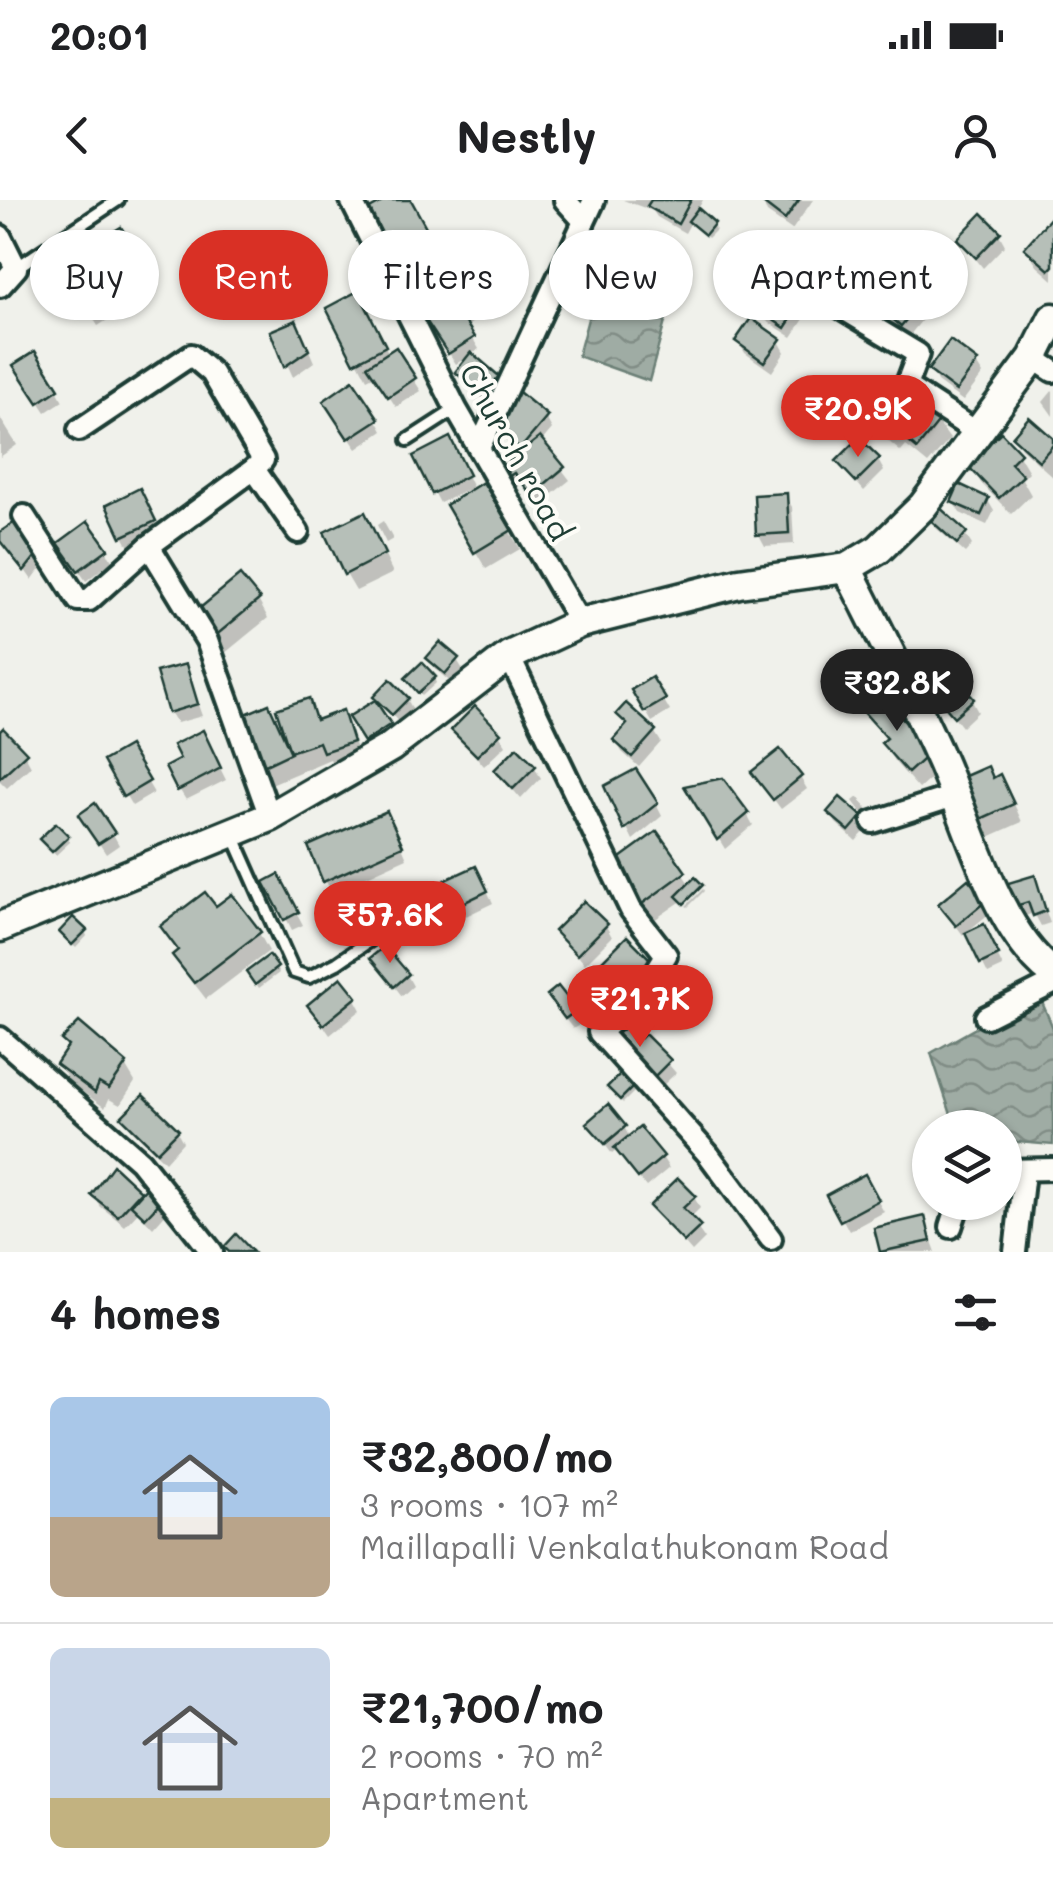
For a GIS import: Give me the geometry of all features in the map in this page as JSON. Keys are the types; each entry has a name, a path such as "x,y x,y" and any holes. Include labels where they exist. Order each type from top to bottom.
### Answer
{"main road":[{"path":"0,927 270,817 391,746 509,656 580,623 739,582 848,568 901,530 978,433 1043,365 1053,318"},
{"path":"848,568 942,762 978,859 1031,957 1053,973"}],"street":[{"name":"Church road","path":"351,200 456,409 580,623"},
{"path":"565,200 584,220"},
{"path":"479,448 594,200"},
{"path":"0,236 16,268 0,286"},
{"path":"862,320 918,354 906,386 978,433"},
{"path":"24,516 78,600 89,600 149,546 262,460 212,373 192,355 78,430"},
{"path":"254,469 298,532"},
{"path":"149,546 206,641 270,817"},
{"path":"509,656 632,910 666,955 638,999 599,1032 708,1154 771,1239"},
{"path":"872,822 954,796"},
{"path":"986,1017 1053,983"},
{"path":"0,1038 140,1161 212,1252"},
{"path":"1022,1171 1053,1170"},
{"path":"950,1226 952,1220"},
{"path":"1015,1220 1015,1252"}],"lane":[{"path":"16,268 118,200"},
{"path":"408,440 456,409"},
{"path":"231,831 294,972 309,977 430,900"}],"water":[{"path":"588,320 665,320 649,381 578,356"},
{"path":"1038,993 1053,1028 1053,1145 1022,1142 1022,1110 949,1110 931,1053"}],"building":[{"path":"386,200 411,200 427,229 376,230 366,211"},
{"path":"651,200 691,200 678,224 647,206"},
{"path":"759,200 799,200 785,220"},
{"path":"698,208 715,223 705,235 688,221"},
{"path":"982,213 1001,232 976,258 968,250 966,230"},
{"path":"1053,215 1053,266 1049,270 1024,248"},
{"path":"348,296 348,320 373,320 386,346 354,363 328,307"},
{"path":"296,320 309,350 284,367 270,331"},
{"path":"426,320 464,320 475,337 448,354"},
{"path":"750,320 781,339 764,362 735,341"},
{"path":"773,320 790,320 785,328"},
{"path":"950,340 978,361 956,391 928,370"},
{"path":"396,347 416,378 388,397 367,366"},
{"path":"35,351 59,389 38,403 13,365"},
{"path":"471,352 499,376 483,395 455,372"},
{"path":"353,380 379,419 348,439 323,401"},
{"path":"888,389 926,421 933,412 941,419 917,449 895,430 890,436 866,415"},
{"path":"519,392 548,416 520,449 491,425"},
{"path":"1029,417 1053,438 1053,445 1039,461 1012,437"},
{"path":"1001,432 1021,453 1011,463 1023,476 999,498 967,465"},
{"path":"450,437 469,475 432,494 413,456"},
{"path":"540,437 565,467 532,495 514,473 508,477 501,468"},
{"path":"859,438 880,458 856,482 836,461"},
{"path":"483,482 512,530 474,553 446,505"},
{"path":"959,484 989,498 981,515 951,502"},
{"path":"140,488 156,521 121,537 106,505"},
{"path":"787,493 789,533 756,535 754,495"},
{"path":"937,505 967,532 957,544 927,517"},
{"path":"365,512 385,554 344,575 324,532"},
{"path":"88,521 108,549 78,571 58,543"},
{"path":"15,522 39,552 24,571 0,541 0,532"},
{"path":"240,575 260,599 208,642 188,618"},
{"path":"440,642 459,658 445,674 426,658"},
{"path":"422,662 436,677 418,693 405,678"},
{"path":"186,664 198,704 168,713 156,672"},
{"path":"953,675 974,699 954,717 933,693"},
{"path":"652,677 666,699 644,712 631,690"},
{"path":"390,679 409,698 392,715 373,697"},
{"path":"878,693 932,751 908,773 881,743 887,738 861,709"},
{"path":"309,698 316,720 343,710 353,742 323,752 319,742 290,752 276,709"},
{"path":"375,700 391,724 364,742 348,717"},
{"path":"626,703 656,730 632,757 613,740 627,724 616,714"},
{"path":"269,704 291,753 257,769 234,719"},
{"path":"475,706 501,733 477,756 451,730"},
{"path":"3,728 27,753 0,778 0,731"},
{"path":"203,730 221,768 177,791 165,767 180,759 173,745"},
{"path":"129,746 150,781 123,797 103,761"},
{"path":"517,747 536,766 513,789 494,770"},
{"path":"780,749 802,776 773,800 751,772"},
{"path":"988,766 993,778 1000,774 1014,804 974,822 956,780"},
{"path":"636,769 658,803 624,830 604,786"},
{"path":"723,778 749,813 717,840 684,786"},
{"path":"840,797 862,816 849,831 827,812"},
{"path":"95,803 115,833 98,844 78,815"},
{"path":"387,811 403,846 323,882 308,846"},
{"path":"56,823 69,836 52,852 39,839"},
{"path":"657,831 686,872 642,904 613,863"},
{"path":"476,866 488,891 457,906 445,880"},
{"path":"279,874 299,912 284,920 264,882"},
{"path":"1035,875 1046,911 1033,916 1028,902 1013,907 1005,884"},
{"path":"695,877 703,885 684,904 676,896"},
{"path":"968,879 986,901 956,926 938,904"},
{"path":"205,892 216,906 232,894 261,932 194,983 172,955 178,950 160,926"},
{"path":"584,901 608,924 577,955 554,931"},
{"path":"73,917 87,930 72,945 59,932"},
{"path":"984,924 999,955 980,964 965,933"},
{"path":"627,936 658,967 625,999 595,968"},
{"path":"385,946 409,974 394,987 370,958"},
{"path":"269,955 278,967 255,985 246,972"},
{"path":"341,977 357,997 323,1025 307,1005"},
{"path":"558,986 577,1010 565,1019 547,995"},
{"path":"624,1021 641,1038 645,1034 671,1060 651,1080 609,1036"},
{"path":"79,1022 127,1063 109,1089 99,1083 95,1093 56,1064 68,1046 61,1040"},
{"path":"621,1073 634,1086 620,1100 607,1087"},
{"path":"143,1095 179,1130 157,1152 121,1117"},
{"path":"608,1104 626,1126 605,1144 586,1123"},
{"path":"640,1127 664,1156 638,1178 614,1148"},
{"path":"113,1165 141,1191 118,1216 91,1195"},
{"path":"865,1174 879,1200 840,1221 826,1195"},
{"path":"678,1178 696,1196 683,1208 701,1226 684,1242 649,1206"},
{"path":"150,1184 165,1197 145,1218 131,1205"},
{"path":"912,1219 926,1220 931,1241 880,1252 874,1228"},
{"path":"236,1234 253,1252 229,1252 224,1247"}]}
